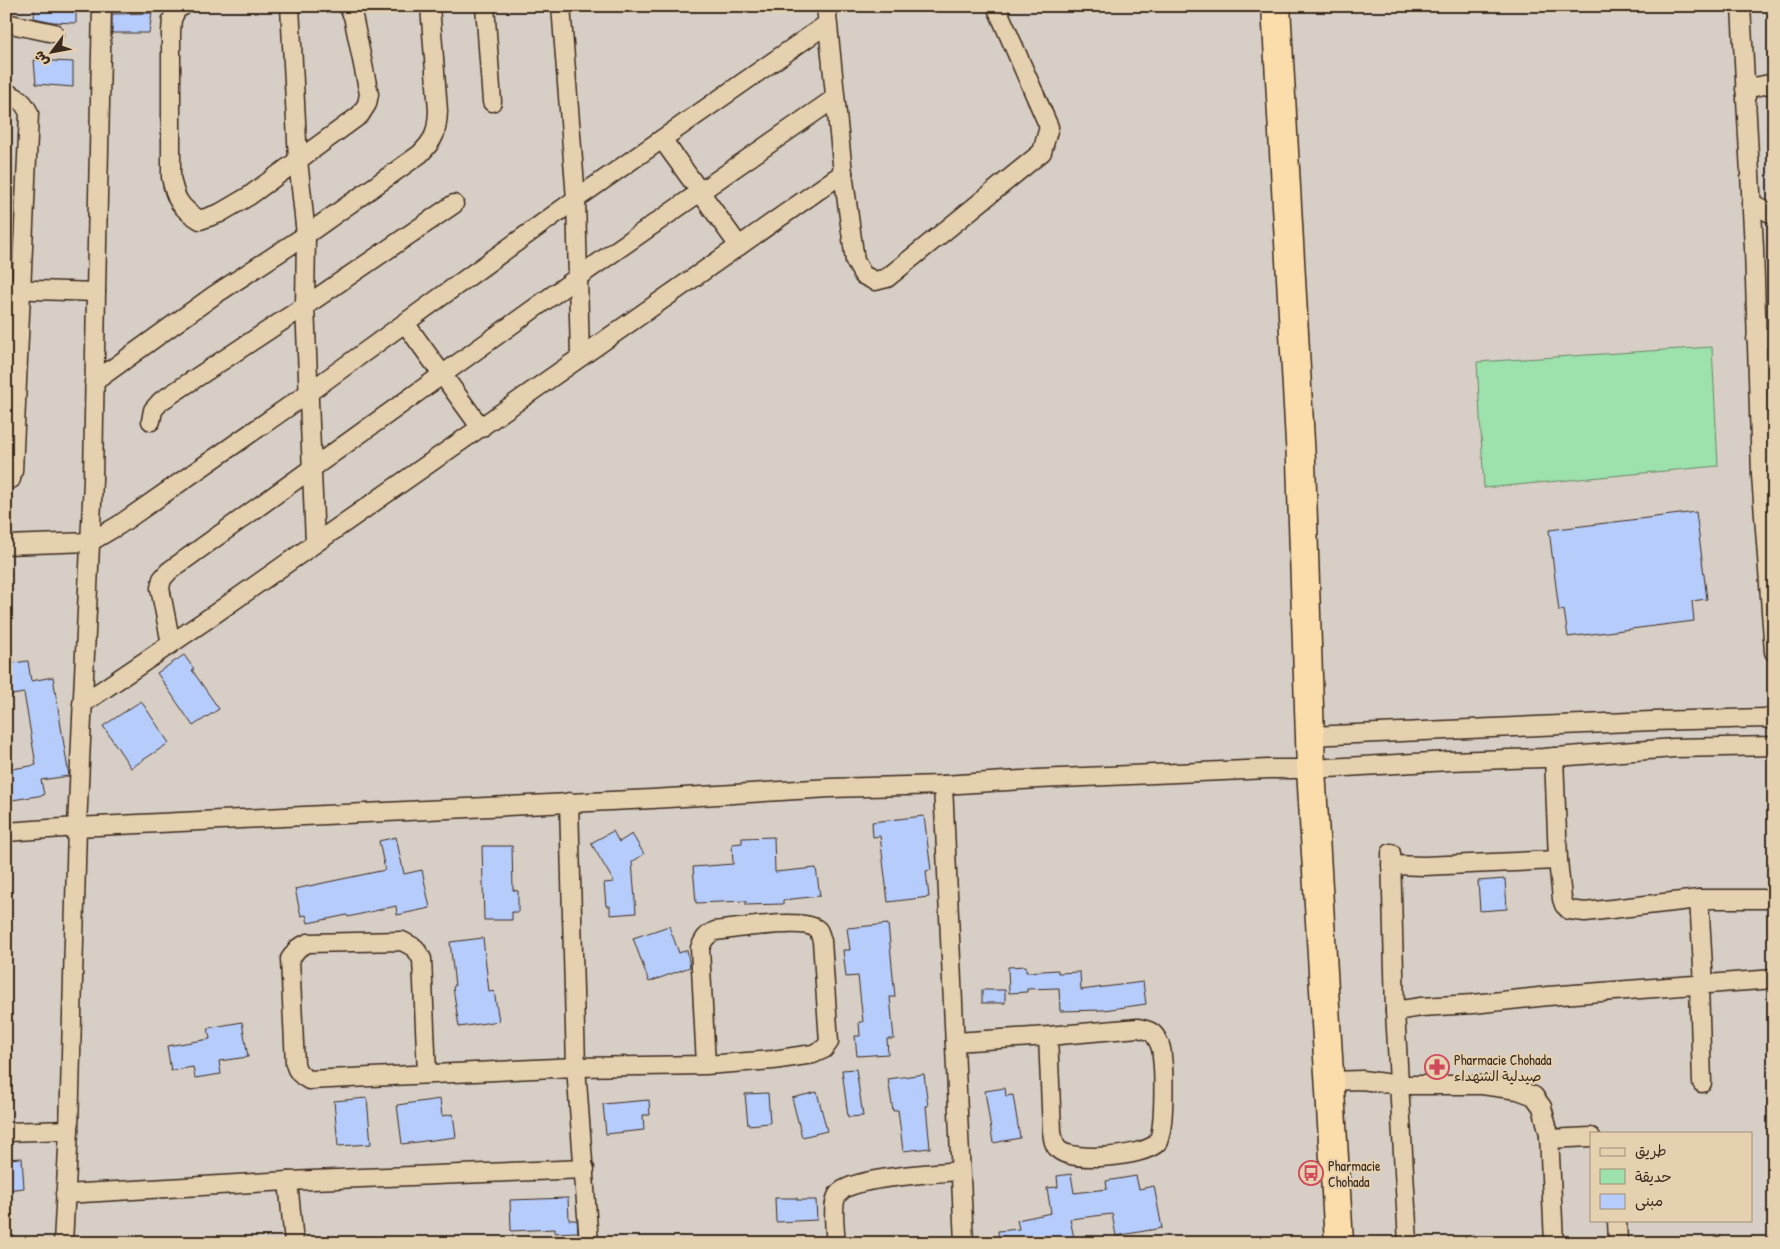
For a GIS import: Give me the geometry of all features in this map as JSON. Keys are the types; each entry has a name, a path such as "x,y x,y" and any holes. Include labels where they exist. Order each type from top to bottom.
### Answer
{"highway":[{"path":"1276,6 1301,460 1311,769 1339,1243"}],"street":[{"path":"63,1243 69,1130 77,827 94,480 94,382 102,6"},
{"path":"183,6 177,9 172,19 171,32 171,177 175,196 187,212 200,220 220,213 249,196 360,115 367,104 369,94 353,16 348,6"},
{"path":"290,6 298,160 306,235 305,306 315,543"},
{"path":"94,382 213,296 306,235 420,154 432,142 438,128 438,111 430,6"},
{"path":"485,6 492,102"},
{"path":"561,6 576,199 580,357"},
{"path":"826,15 843,173 855,261 863,275 874,281 887,278 1042,152 1049,127 996,6"},
{"path":"1741,6 1751,203 1765,339 1761,475 1774,652"},
{"path":"6,545 90,542 119,525 308,393 662,139 826,15"},
{"path":"6,23 54,33"},
{"path":"1745,89 1774,83"},
{"path":"6,93 16,97 25,104 29,113 14,290 13,471 11,479 6,480"},
{"path":"171,644 160,588 162,579 169,571 442,373 835,98"},
{"path":"662,139 739,246"},
{"path":"82,704 481,428 843,173"},
{"path":"1751,203 1774,215"},
{"path":"151,421 153,410 161,401 305,306 454,204"},
{"path":"14,290 96,292"},
{"path":"405,323 481,428"},
{"path":"1761,475 1774,463"},
{"path":"1310,736 1652,721 1766,718 1774,720"},
{"path":"6,832 830,788 944,785 1269,769 1311,769 1554,757 1674,748 1774,746"},
{"path":"1554,757 1558,860 1562,899 1564,905 1569,910 1585,912 1699,899 1774,899"},
{"path":"944,785 947,899 964,1243"},
{"path":"569,802 576,1067 589,1243"},
{"path":"1408,1243 1395,1011 1391,859 1424,866 1558,860"},
{"path":"1699,899 1702,984 1702,1083"},
{"path":"427,1074 422,958 415,948 402,941 308,943 298,948 290,959 295,1064 297,1071 309,1080 576,1067 706,1066 813,1054 824,1049 829,1042 822,941 819,931 810,925 762,925 715,931 708,934 700,948 706,1066"},
{"path":"1395,1011 1548,996 1774,979"},
{"path":"955,1042 1138,1028 1151,1031 1157,1039 1162,1057 1162,1128 1158,1142 1152,1148 1110,1156 1079,1156 1065,1154 1058,1150 1054,1144 1052,1131 1048,1036"},
{"path":"1329,1081 1362,1080 1400,1085 1482,1085 1518,1090 1534,1096 1542,1106 1549,1138 1554,1243"},
{"path":"6,1132 69,1130"},
{"path":"1549,1138 1590,1137"},
{"path":"65,1194 288,1181 585,1169"},
{"path":"836,1243 834,1215 838,1193 858,1183 908,1175 960,1171"},
{"path":"288,1181 294,1243"},
{"path":"1617,1222 1618,1243"}],"green space":[{"path":"1712,347 1718,466 1484,488 1477,362"}],"building":[{"path":"35,6 76,6 76,23 53,22 34,18"},
{"path":"152,13 149,33 112,33 112,14"},
{"path":"34,60 73,62 73,87 36,84"},
{"path":"1696,512 1707,599 1692,601 1694,621 1568,637 1564,610 1559,611 1549,530"},
{"path":"184,655 219,709 193,726 157,673"},
{"path":"28,661 31,681 53,677 69,776 41,780 44,795 6,801 6,770 36,765 24,693 6,696 6,664"},
{"path":"141,701 169,743 131,768 103,726"},
{"path":"924,816 931,870 926,871 929,897 888,902 880,836 873,837 872,822"},
{"path":"613,831 619,842 632,834 644,854 632,862 636,913 610,915 610,906 606,906 604,883 614,882 591,843"},
{"path":"396,837 404,874 422,870 430,908 397,915 396,906 348,917 347,915 308,923 306,915 301,916 295,889 385,870 379,841"},
{"path":"774,837 775,872 816,868 820,896 783,900 783,904 746,905 746,901 696,903 693,867 733,864 732,844 742,843 742,838"},
{"path":"482,846 512,846 513,890 518,891 518,912 512,912 512,920 484,920"},
{"path":"1505,879 1507,909 1480,911 1478,881"},
{"path":"888,924 895,997 890,997 894,1039 887,1039 888,1054 857,1056 855,1036 860,1036 859,1022 863,1022 858,976 846,977 843,950 850,950 847,928"},
{"path":"669,926 679,953 687,950 690,967 649,982 633,938"},
{"path":"483,938 489,992 494,991 499,1021 459,1027 453,987 455,986 450,942"},
{"path":"1026,966 1026,972 1058,970 1058,973 1080,972 1081,990 1143,982 1146,1004 1104,1010 1060,1011 1059,988 1027,989 1027,992 1009,993 1008,967"},
{"path":"982,990 1005,990 1005,1003 982,1003"},
{"path":"242,1022 248,1057 219,1061 221,1074 195,1078 193,1067 171,1071 167,1046 210,1039 208,1028"},
{"path":"856,1069 863,1116 848,1117 842,1070"},
{"path":"924,1074 930,1148 903,1151 898,1110 893,1111 888,1079"},
{"path":"1005,1088 1006,1096 1013,1095 1020,1138 993,1143 985,1091"},
{"path":"817,1092 827,1131 802,1137 792,1098"},
{"path":"768,1093 770,1123 748,1125 745,1094"},
{"path":"367,1098 371,1144 338,1146 334,1101"},
{"path":"440,1099 442,1116 453,1114 456,1137 402,1144 397,1105"},
{"path":"649,1100 650,1115 643,1115 644,1130 606,1134 603,1104"},
{"path":"22,1158 24,1188 6,1190 6,1159"},
{"path":"1071,1174 1074,1193 1107,1189 1106,1181 1136,1176 1139,1189 1154,1186 1162,1228 1116,1236 1112,1214 1070,1219 1074,1238 1052,1243 999,1243 998,1231 1019,1229 1017,1220 1051,1213 1047,1188 1058,1187 1057,1176"},
{"path":"568,1198 569,1220 577,1220 578,1232 555,1233 555,1229 511,1231 510,1200"},
{"path":"775,1198 816,1200 817,1220 776,1222"}],"place":[{"name":"Pharmacie Chohada صيدلية الشهداء","path":"1437,1067"},
{"name":"Pharmacie Chohada","path":"1311,1173"}]}
